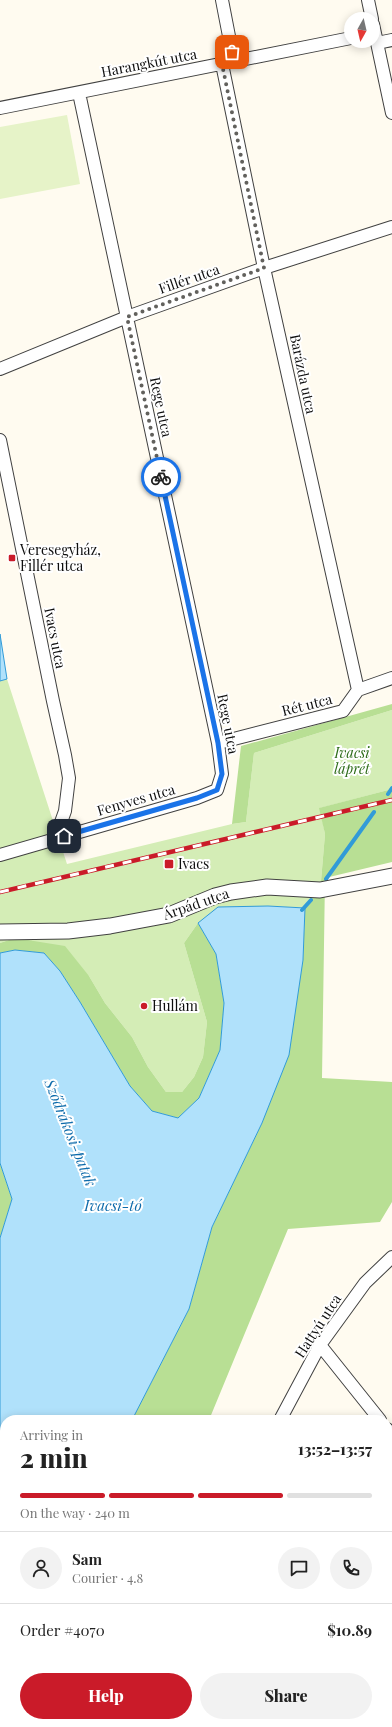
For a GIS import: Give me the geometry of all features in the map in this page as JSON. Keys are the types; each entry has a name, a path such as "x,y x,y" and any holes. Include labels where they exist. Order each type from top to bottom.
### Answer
{"street":[{"name":"Barázda utca","path":"222,0 228,63 264,268 358,690"},
{"path":"368,0 371,12"},
{"path":"380,36 392,40"},
{"name":"Harangkút utca","path":"0,108 344,39"},
{"path":"377,48 392,113"},
{"name":"Rege utca","path":"78,93 218,743 222,774"},
{"name":"Fillér utca","path":"0,369 127,317 264,268 392,227"},
{"name":"Ivacs utca","path":"0,440 65,755 68,778 65,811 52,840"},
{"path":"358,690 392,678"},
{"name":"Rét utca","path":"218,743 343,711 358,690"},
{"name":"Fenyves utca","path":"0,855 197,798 217,790 222,774"},
{"name":"Árpád utca","path":"0,932 68,931 110,926 169,915 215,896 232,892 267,887 320,890 392,876"},
{"name":"Hattyú utca","path":"283,1415 320,1345 365,1283 392,1257"},
{"path":"320,1345 376,1415"}],"green space":[{"path":"67,115 80,184 0,199 0,127"},
{"name":"Ivacsi láprét","path":"7,679 67,864 232,824 246,822 254,753 392,710 392,789 320,808 325,834 321,881 305,908 268,906 198,923 184,943 207,1022 203,1057 194,1077 182,1092 166,1092 148,1067 132,1037 105,1003 89,976 15,938 0,943 0,681"},
{"path":"392,704 392,710 254,753 246,822 232,824 241,746"},
{"path":"392,789 392,862 325,878 322,1078 392,1082 392,1202 380,1222 288,1229 211,1415 135,1415 189,1309 212,1227 262,1123 303,960 305,908 321,881 325,834 319,808"},
{"path":"198,923 216,954 224,1003 220,1050 199,1098 178,1118 152,1111 130,1086 60,971 44,953 15,950 0,953 0,943 15,938 65,946 89,976 105,1003 132,1037 148,1067 166,1092 182,1092 194,1077 203,1057 207,1022 184,943"},
{"path":"0,1163 12,1199 0,1238"}],"water":[{"path":"0,634 7,679 0,681"},
{"name":"Ivacsi-tó","path":"268,906 305,908 303,960 289,1055 262,1123 212,1227 189,1309 135,1415 0,1415 0,1238 12,1199 0,1163 0,953 15,950 44,953 60,971 130,1086 152,1111 178,1118 199,1098 220,1050 224,1003 216,954 198,923 218,907"}],"waterway":[{"path":"388,794 392,788"},
{"path":"326,879 374,812"},
{"path":"302,910 311,900"}],"railway":[{"path":"0,892 392,800"}],"way so far":[{"path":"161,477 127,317 264,268 222,64 234,62 232,52"}],"place":[{"name":"Veresegyház, Fillér utca","path":"12,558"},
{"name":"Ivacs","path":"169,864"},
{"name":"Hullám","path":"144,1006"}],"route":[{"path":"64,836 197,798 217,790 222,774 218,743 161,477"}],"water label":[{"name":"Sződrákosi-patak","path":"70,1133"}]}
